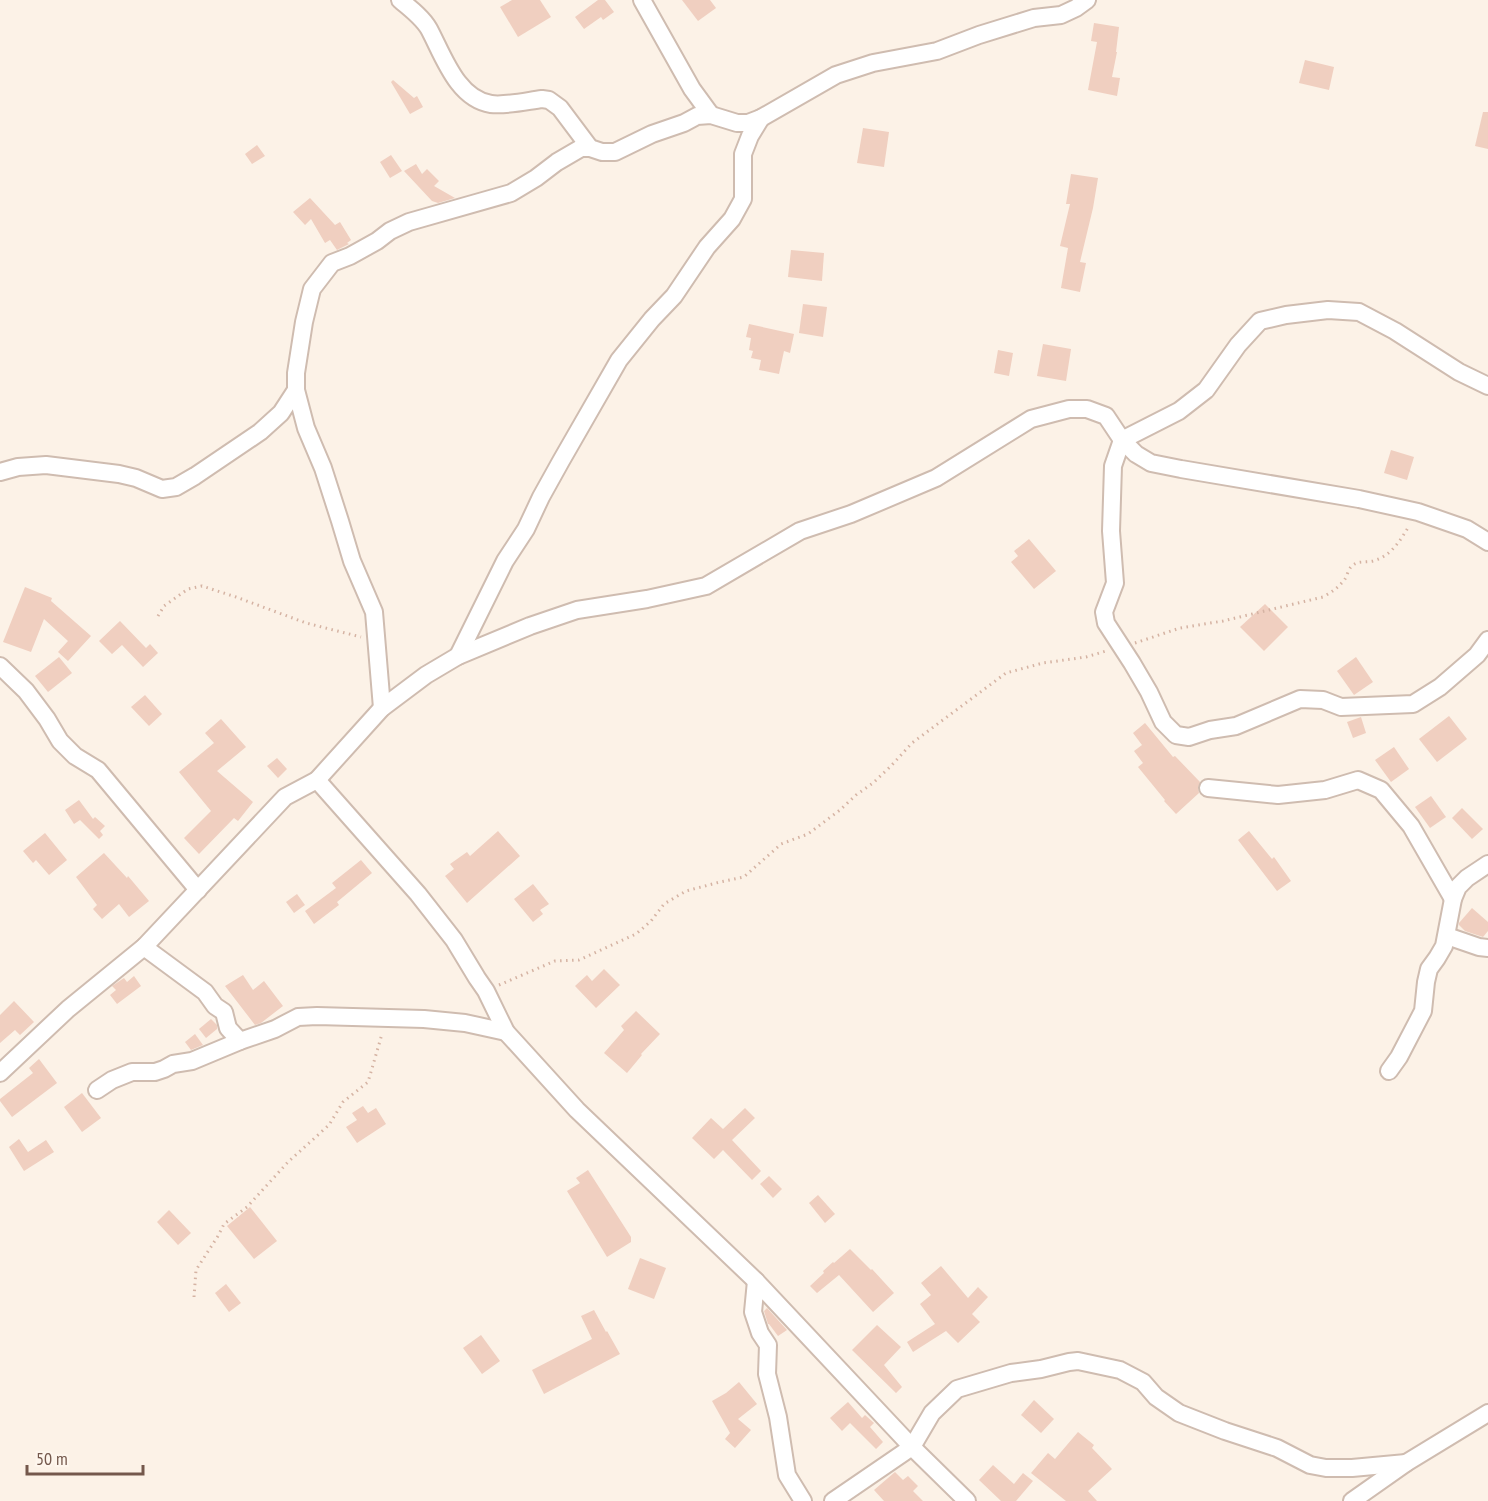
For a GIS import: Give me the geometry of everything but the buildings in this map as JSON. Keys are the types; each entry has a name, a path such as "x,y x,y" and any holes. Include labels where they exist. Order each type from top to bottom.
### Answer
{"street":[{"path":"400,0 428,27 437,48 457,82 476,99 491,104 549,100 560,108 590,148"},
{"path":"642,0 692,89 711,115"},
{"path":"382,708 374,612 352,561 340,520 306,428 296,390 296,373 304,322 312,289 332,263 378,241 390,231 409,222 512,193 581,148 615,152 697,116 711,115 736,123 748,123 761,118 836,75 873,63 937,51 1034,18 1061,15 1087,0"},
{"path":"458,656 505,561 526,529 541,497 619,360 674,296 707,247 732,219 743,199 742,154 761,118"},
{"path":"1488,386 1458,372 1395,331 1359,312 1329,310 1286,315 1260,321 1238,345 1206,390 1179,411 1122,440 1113,466 1111,531 1115,583 1104,612 1106,623 1149,692 1163,722 1176,735 1189,737 1210,730 1236,726 1300,699 1323,700 1341,707 1413,704 1440,687 1477,655 1488,640"},
{"path":"0,472 18,467 46,465 119,474 162,489 176,487 260,432 281,413 296,390"},
{"path":"0,1073 68,1009 144,947 285,797 317,780 382,708 426,675 458,656 530,626 576,610 647,599 706,586 800,531 850,514 936,478 1031,419 1069,409 1087,409 1106,416 1122,440 1136,454 1150,463 1359,499 1418,512 1467,529 1488,542"},
{"path":"0,666 27,691 60,741 75,756 98,770 198,890"},
{"path":"317,780 418,894 454,940 486,991 506,1032 577,1110 756,1281 912,1447 967,1501"},
{"path":"1208,788 1278,795 1325,790 1358,780 1382,790 1411,826 1453,899"},
{"path":"1389,1071 1424,1011 1429,969 1441,952 1447,936 1453,899 1458,887 1488,864"},
{"path":"1447,936 1488,948"},
{"path":"144,947 205,992 224,1012 228,1028 240,1041"},
{"path":"97,1090 112,1080 132,1072 155,1072 173,1064 192,1061 275,1029 298,1017 424,1019 465,1023 506,1032"},
{"path":"756,1281 753,1312 760,1333 768,1345 767,1374 778,1417 788,1475 803,1501"},
{"path":"833,1501 912,1447 932,1413 957,1389 1011,1373 1078,1361 1120,1370 1143,1383 1156,1397 1179,1413 1276,1448 1310,1465 1326,1468 1352,1468 1406,1463"},
{"path":"1352,1501 1406,1463 1488,1413"}],"path":[{"path":"486,991 555,961 579,960 636,934 651,921 664,904 686,891 744,878 781,844 808,834 840,810 873,783 912,743 1006,673 1043,663 1086,657 1180,628 1223,621 1323,597 1337,589 1352,566 1359,562 1370,562 1381,558 1390,552 1402,538 1418,512"},
{"path":"158,616 164,606 188,589 202,586 306,623 376,641"},
{"path":"194,1297 196,1270 224,1224 247,1207 288,1162 328,1125 344,1102 368,1082 388,1018"}]}
